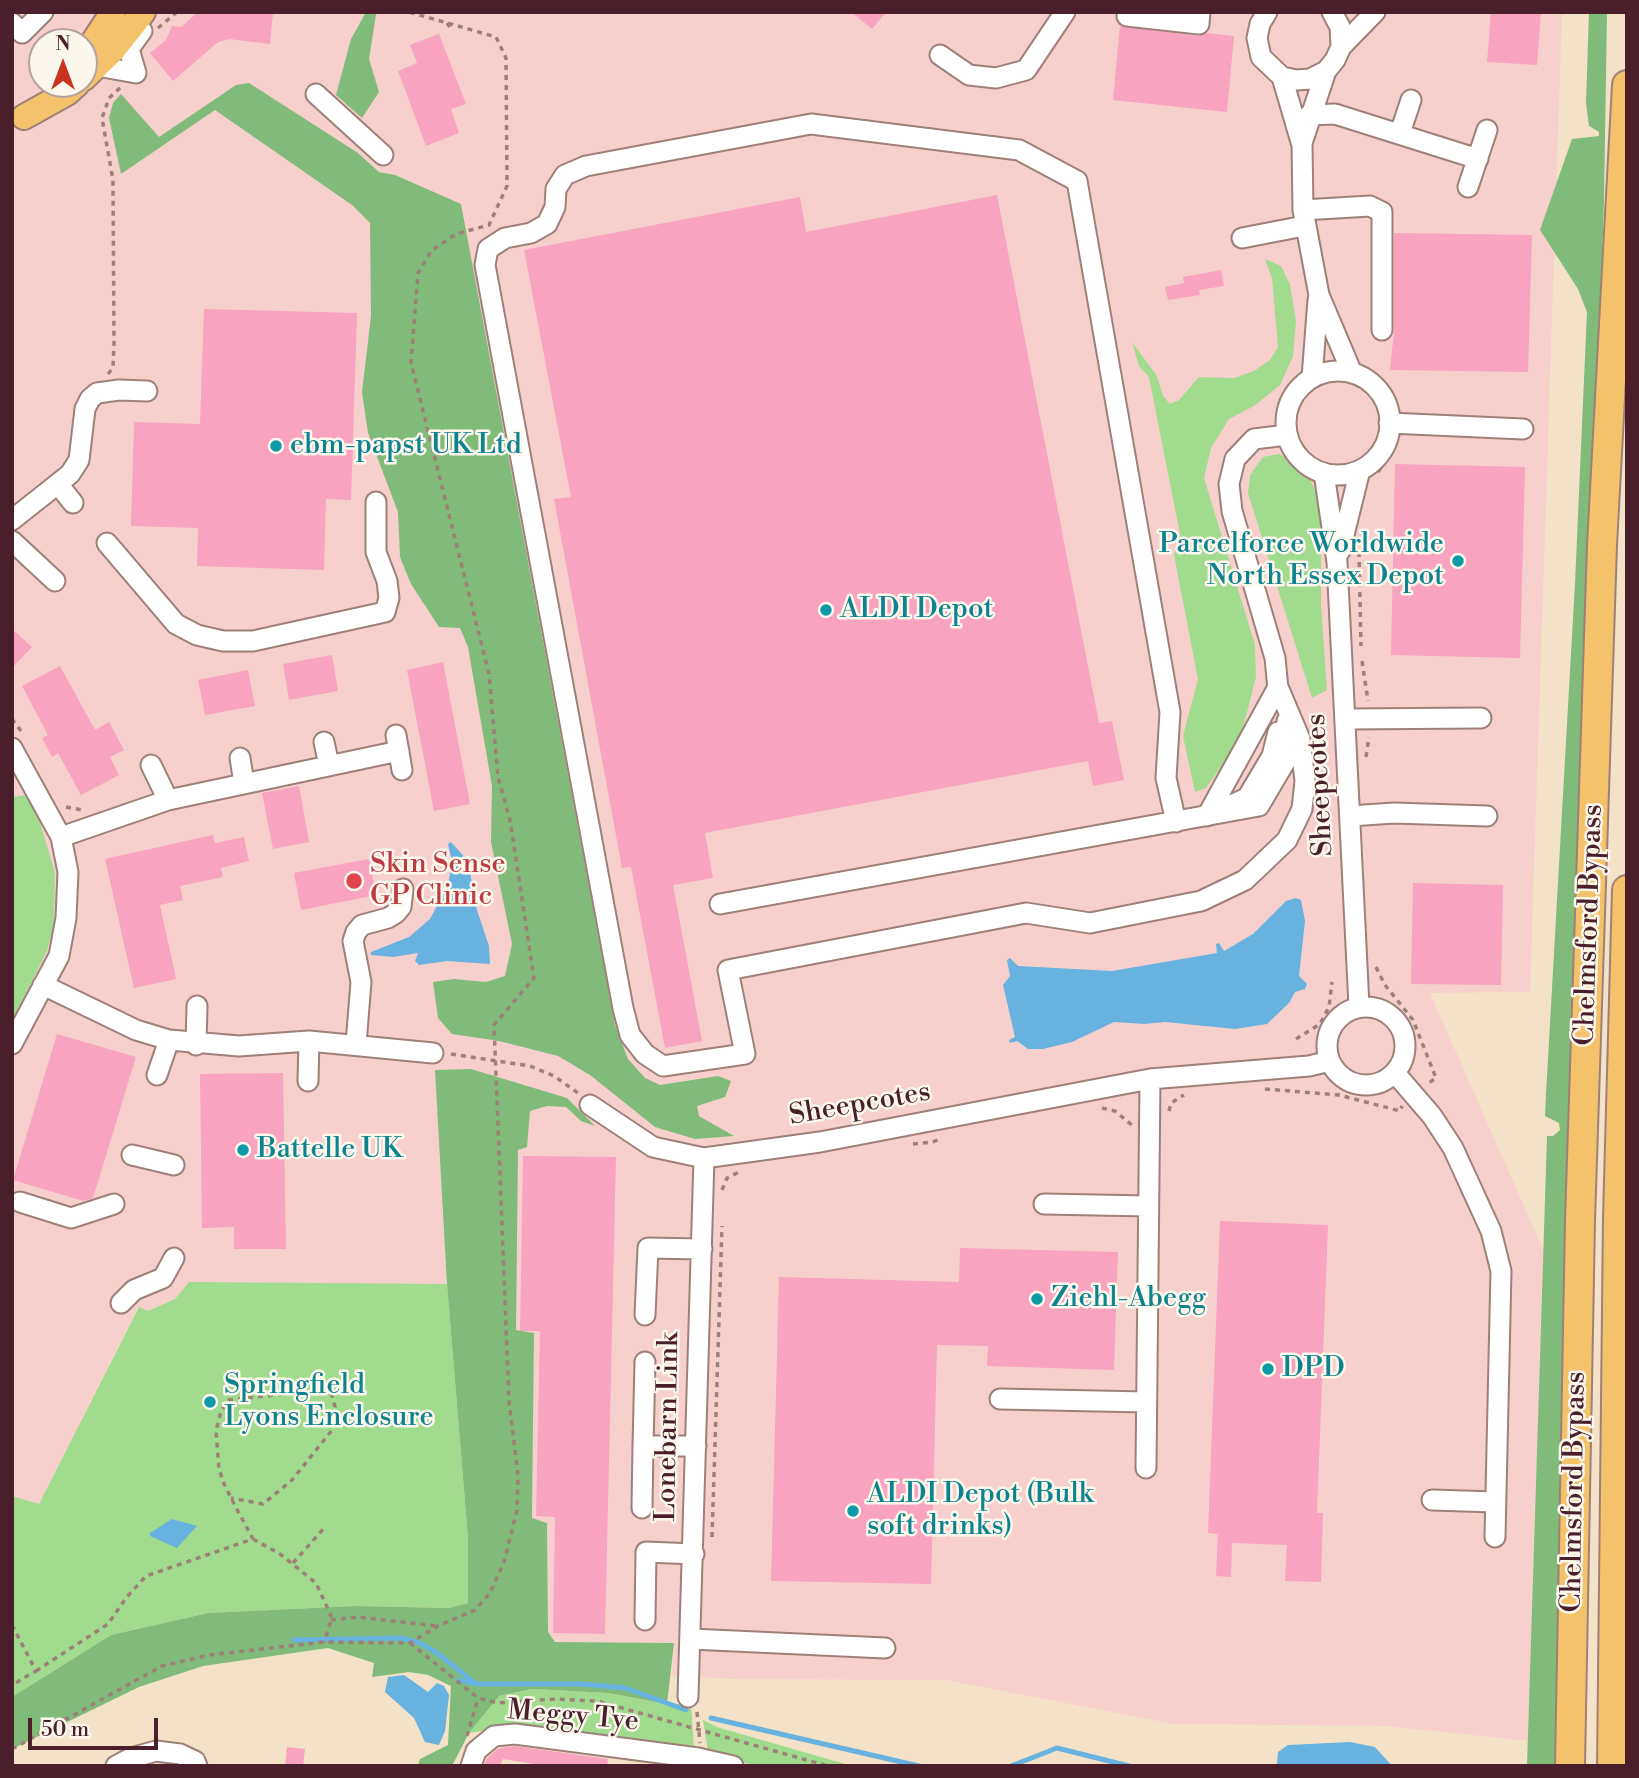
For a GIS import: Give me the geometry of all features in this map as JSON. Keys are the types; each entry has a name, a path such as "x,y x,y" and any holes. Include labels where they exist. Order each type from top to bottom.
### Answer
{"highway":[{"name":"Chelmsford Bypass","path":"1570,1766 1580,1221 1601,559 1627,85"},
{"name":"Chelmsford Bypass","path":"1612,1766 1618,1218 1627,890"}],"main road":[{"path":"98,44 113,12"},
{"path":"98,56 143,13"},
{"path":"18,122 43,98"},
{"path":"18,122 59,98"}],"street":[{"path":"16,32 43,12"},
{"path":"940,55 969,75 996,78 1026,70 1065,12"},
{"path":"1129,12 1127,16 1199,24 1200,12"},
{"path":"1302,143 1309,115 1326,71 1335,60 1340,47 1340,27 1332,12"},
{"path":"1340,47 1376,12"},
{"path":"1261,16 1257,38 1261,57 1282,77 1302,143 1304,218 1318,295 1352,373"},
{"path":"1282,77 1310,79 1326,71"},
{"path":"316,94 383,155"},
{"path":"1400,133 1412,100"},
{"path":"1309,115 1335,114 1478,159"},
{"path":"1176,822 1166,778 1170,712 1077,181 1019,150 811,124 586,166 565,175 556,189 555,207 547,224 531,233 505,238 488,249 485,265 623,1008 630,1035 645,1054 663,1066 745,1054 728,970 1026,913 1090,923 1201,901 1245,880 1287,840 1302,809 1305,781 1300,738 1278,687"},
{"path":"1468,187 1487,130"},
{"path":"1242,238 1304,218 1370,206 1382,212 1382,330"},
{"path":"1312,378 1318,295"},
{"path":"1394,433 1381,393 1368,380 1352,373 1333,371 1312,378 1299,388 1290,402 1286,419 1287,435 1301,459 1324,473 1342,475 1367,475 1394,433 1523,429"},
{"path":"12,520 58,484 79,460 85,410 90,399 97,393 119,390 147,391"},
{"path":"720,904 1207,816 1247,798 1272,756 1280,724 1278,687 1275,658 1232,511 1229,484 1236,459 1254,439 1287,435"},
{"name":"Sheepcotes","path":"1324,473 1337,562 1359,1006"},
{"name":"Sheepcotes","path":"1337,562 1367,475"},
{"path":"58,484 73,503"},
{"path":"107,543 176,624 197,635 223,641 253,641 386,612 389,598 387,581 376,552 376,502"},
{"path":"12,541 55,581"},
{"path":"1207,816 1278,687"},
{"path":"1346,719 1481,718"},
{"path":"323,772 324,742"},
{"path":"12,748 61,837 68,872 66,918 58,956 12,1044"},
{"path":"61,837 168,800 244,783 323,772 399,752"},
{"path":"240,758 244,783"},
{"path":"151,765 168,800"},
{"path":"1350,816 1394,813 1487,816"},
{"path":"356,1044 361,982 353,941 362,925 396,913 401,907 403,889"},
{"path":"43,985 136,1030 196,1045 239,1046 309,1041 433,1053"},
{"path":"196,1045 197,1006"},
{"path":"1359,1006 1373,1006 1390,1014 1401,1026 1405,1050 1395,1073 1382,1082 1370,1085 1354,1083 1343,1078 1330,1061 1326,1049 1331,1026 1342,1014 1359,1006"},
{"path":"157,1075 169,1040"},
{"path":"308,1080 309,1041"},
{"name":"Sheepcotes","path":"590,1105 653,1147 704,1158 820,1142 1150,1079 1308,1066 1330,1061"},
{"path":"1395,1073 1432,1116 1452,1148 1491,1231 1501,1271 1501,1376 1495,1537"},
{"path":"1146,1468 1150,1079"},
{"path":"132,1155 174,1165"},
{"name":"Lonebarn Link","path":"688,1697 704,1158"},
{"path":"20,1202 71,1218 114,1204"},
{"path":"1044,1204 1148,1206"},
{"path":"645,1315 648,1248 702,1249"},
{"path":"121,1303 134,1290 163,1278 174,1258"},
{"path":"642,1508 645,1362"},
{"path":"1000,1399 1146,1402"},
{"path":"643,1446 696,1446"},
{"path":"1432,1500 1495,1502"},
{"path":"645,1620 646,1552 694,1554"},
{"path":"691,1639 885,1648"},
{"name":"Meggy Tye","path":"471,1766 476,1751 494,1736 515,1734 733,1766"},
{"path":"116,1766 156,1751 180,1755 195,1761 197,1766"}],"path":[{"path":"12,1749 162,1666 209,1655 324,1642 410,1643 438,1626 475,1610 490,1593 504,1562 517,1510 519,1475 509,1401 494,1025 534,978 510,820 498,778 489,674 411,363 418,273 431,251 456,234 489,225 507,186 506,58 496,37 408,12"},
{"path":"445,21 453,30"},
{"path":"100,379 113,368 114,331 113,180 102,118 109,98 128,80"},
{"path":"1367,475 1394,433"},
{"path":"1360,547 1361,651 1368,700"},
{"path":"1375,963 1385,985 1413,1020 1436,1078"},
{"path":"1296,1039 1320,1024 1329,1007 1332,982"},
{"path":"1262,1089 1339,1095 1400,1111"},
{"path":"1168,1115 1171,1102 1190,1093"},
{"path":"722,1199 727,1178 746,1168"},
{"path":"712,1539 716,1497 722,1217"},
{"path":"231,1498 263,1504 292,1480 333,1429 335,1407 331,1392 312,1381 284,1394 229,1400 221,1411 216,1430 219,1469 231,1498 253,1539 293,1563 316,1583 331,1620 324,1642"},
{"path":"293,1563 326,1526"},
{"path":"12,1685 108,1624 125,1598 146,1576 253,1539"},
{"path":"331,1620 358,1617 438,1626"},
{"path":"12,1625 36,1671"},
{"path":"410,1643 478,1698 498,1703 556,1699 597,1701 828,1766"}],"shaded area":[{"path":"12,12 1562,12 1530,992 1430,993 1543,1249 1528,1741 1387,1726 1174,1724 946,1680 730,1679 672,1675 674,1643 555,1642 548,1632 547,1524 532,1518 534,1333 189,1282 175,1299 148,1311 138,1307 39,1505 12,1496"}],"green space":[{"path":"366,12 376,14 369,59 379,92 362,118 336,95 351,39"},
{"path":"1589,12 1607,12 1604,201 1555,1766 1527,1766 1547,1136 1553,1136 1560,1130 1559,1123 1545,1116 1575,583 1587,312 1578,289 1540,230 1572,139 1599,136 1599,132 1589,126 1586,103"},
{"path":"249,83 358,153 379,172 395,175 461,204 615,1025 628,1059 645,1078 660,1085 718,1076 731,1081 725,1097 697,1106 699,1116 734,1136 695,1139 655,1127 590,1075 558,1056 499,1041 452,1034 438,1018 433,982 454,979 486,982 505,976 512,944 491,842 492,786 468,647 460,628 439,627 411,584 400,557 398,512 368,433 362,392 371,316 370,223 352,205 215,110 121,174 109,118 113,103 121,94 159,137 236,85"},
{"path":"1265,259 1281,266 1290,285 1296,321 1293,356 1280,385 1254,406 1229,419 1211,448 1204,478 1255,645 1256,677 1240,740 1206,788 1195,792 1183,736 1198,679 1174,555 1180,534 1149,377 1139,366 1132,342 1157,376 1163,396 1170,404 1179,400 1199,377 1234,378 1254,371 1270,360 1278,347 1272,278"},
{"path":"1278,454 1295,460 1307,472 1318,498 1321,518 1321,604 1327,690 1312,698 1248,493 1250,475 1263,457"},
{"path":"27,795 38,816 55,872 54,924 47,951 12,1021 12,797"},
{"path":"471,1069 567,1098 595,1126 581,1121 566,1107 547,1106 530,1111 527,1147 518,1150 516,1330 534,1333 532,1518 547,1523 548,1632 555,1642 674,1643 667,1704 608,1693 532,1689 499,1696 469,1733 452,1766 418,1766 420,1759 448,1745 451,1686 428,1675 409,1672 372,1677 374,1663 328,1648 203,1666 139,1687 12,1749 12,1697 111,1635 208,1613 355,1606 449,1608 468,1603 468,1538 447,1284 435,1070"},
{"path":"189,1282 447,1284 468,1538 468,1603 449,1608 355,1606 208,1613 111,1635 12,1697 12,1496 39,1504 139,1307 148,1311 175,1299"},
{"path":"532,1689 608,1693 667,1704 691,1704 694,1748 502,1728 469,1733 499,1696"},
{"path":"703,1720 717,1727 852,1766 758,1766 733,1760 708,1751"}],"water":[{"path":"451,842 468,861 477,910 489,946 490,964 447,961 419,965 415,961 418,953 393,957 371,955 371,952 409,937 430,919 448,885 452,861 448,844"},
{"path":"1296,898 1301,900 1305,921 1299,976 1307,984 1305,989 1295,992 1289,1003 1267,1024 1235,1029 1165,1022 1114,1022 1072,1042 1043,1049 1028,1049 1017,1041 1010,1043 1009,1040 1015,1037 1003,985 1010,976 1007,960 1010,958 1018,966 1112,971 1217,953 1216,944 1219,943 1224,951 1253,934 1286,901"},
{"path":"172,1519 197,1526 177,1548 150,1536 150,1533"},
{"path":"404,1675 428,1692 437,1683 444,1686 449,1695 445,1731 439,1745 425,1742 414,1718 385,1692 388,1677"},
{"path":"1350,1742 1375,1747 1392,1766 1277,1764 1278,1752 1288,1745"}],"building":[{"path":"198,12 273,12 270,44 229,39 218,42 173,81 150,53 166,40 172,26 181,27"},
{"path":"851,12 886,12 872,29"},
{"path":"1491,12 1541,12 1537,65 1487,62"},
{"path":"1120,26 1198,36 1207,33 1234,36 1227,112 1113,100"},
{"path":"439,34 466,104 451,109 459,133 426,146 398,71 417,63 410,45"},
{"name":"ALDI Depot","path":"997,195 1099,723 1112,721 1124,780 1093,786 1088,761 705,833 713,878 673,885 702,1041 665,1048 631,867 622,868 554,499 571,497 524,250 800,197 806,232"},
{"path":"1394,233 1532,235 1528,372 1390,370 1394,330"},
{"path":"1221,270 1224,286 1199,290 1200,295 1168,300 1165,287 1184,283 1183,277"},
{"name":"ebm-papst UK Ltd","path":"204,309 357,313 351,500 326,499 324,570 197,566 198,528 131,526 134,422 200,424"},
{"name":"Parcelforce Worldwide North Essex Depot","path":"1395,464 1525,467 1520,658 1391,655"},
{"path":"12,629 32,647 12,668"},
{"path":"332,655 338,691 289,700 283,664"},
{"path":"443,662 470,804 434,811 407,670"},
{"path":"60,666 95,730 109,722 124,750 110,757 119,775 81,795 58,753 52,757 42,738 48,735 22,686"},
{"path":"248,670 255,706 205,715 198,680"},
{"path":"299,786 309,842 273,849 262,793"},
{"path":"213,835 215,843 244,837 249,861 221,868 223,877 180,886 183,900 160,905 176,979 134,988 105,859"},
{"path":"369,859 376,895 301,910 294,873"},
{"path":"1413,883 1503,885 1501,985 1411,984"},
{"path":"57,1034 136,1057 93,1198 83,1201 13,1180"},
{"name":"Battelle UK","path":"283,1073 286,1249 234,1249 234,1227 202,1228 200,1074"},
{"path":"523,1156 616,1157 605,1634 553,1633 555,1517 536,1516 540,1331 520,1331"},
{"name":"DPD","path":"1220,1221 1328,1225 1317,1513 1323,1513 1321,1582 1285,1581 1287,1545 1232,1543 1231,1577 1216,1576 1218,1534 1208,1533"},
{"path":"960,1248 1118,1252 1114,1370 987,1366 988,1346 937,1345 931,1584 771,1581 779,1277 959,1282"},
{"path":"515,1746 608,1759 607,1766 546,1766 503,1759 500,1766 484,1766 487,1758 499,1748"},
{"path":"287,1747 305,1749 303,1766 285,1766"}],"waterway":[{"path":"294,1640 401,1638 420,1643 437,1653 476,1684 581,1684 625,1688 686,1710"},
{"path":"458,1680 472,1683"},
{"path":"711,1718 919,1766"},
{"path":"1011,1766 1057,1748 1129,1766"}],"place":[{"name":"ebm-papst UK Ltd","path":"276,446"},
{"name":"Parcelforce Worldwide North Essex Depot","path":"1458,561"},
{"name":"ALDI Depot","path":"826,610"},
{"name":"Skin Sense GP Clinic","path":"354,881"},
{"name":"Battelle UK","path":"243,1150"},
{"name":"Ziehl-Abegg","path":"1037,1299"},
{"name":"DPD","path":"1268,1369"},
{"name":"Springfield Lyons Enclosure","path":"210,1402"},
{"name":"ALDI Depot (Bulk soft drinks)","path":"853,1511"}]}
